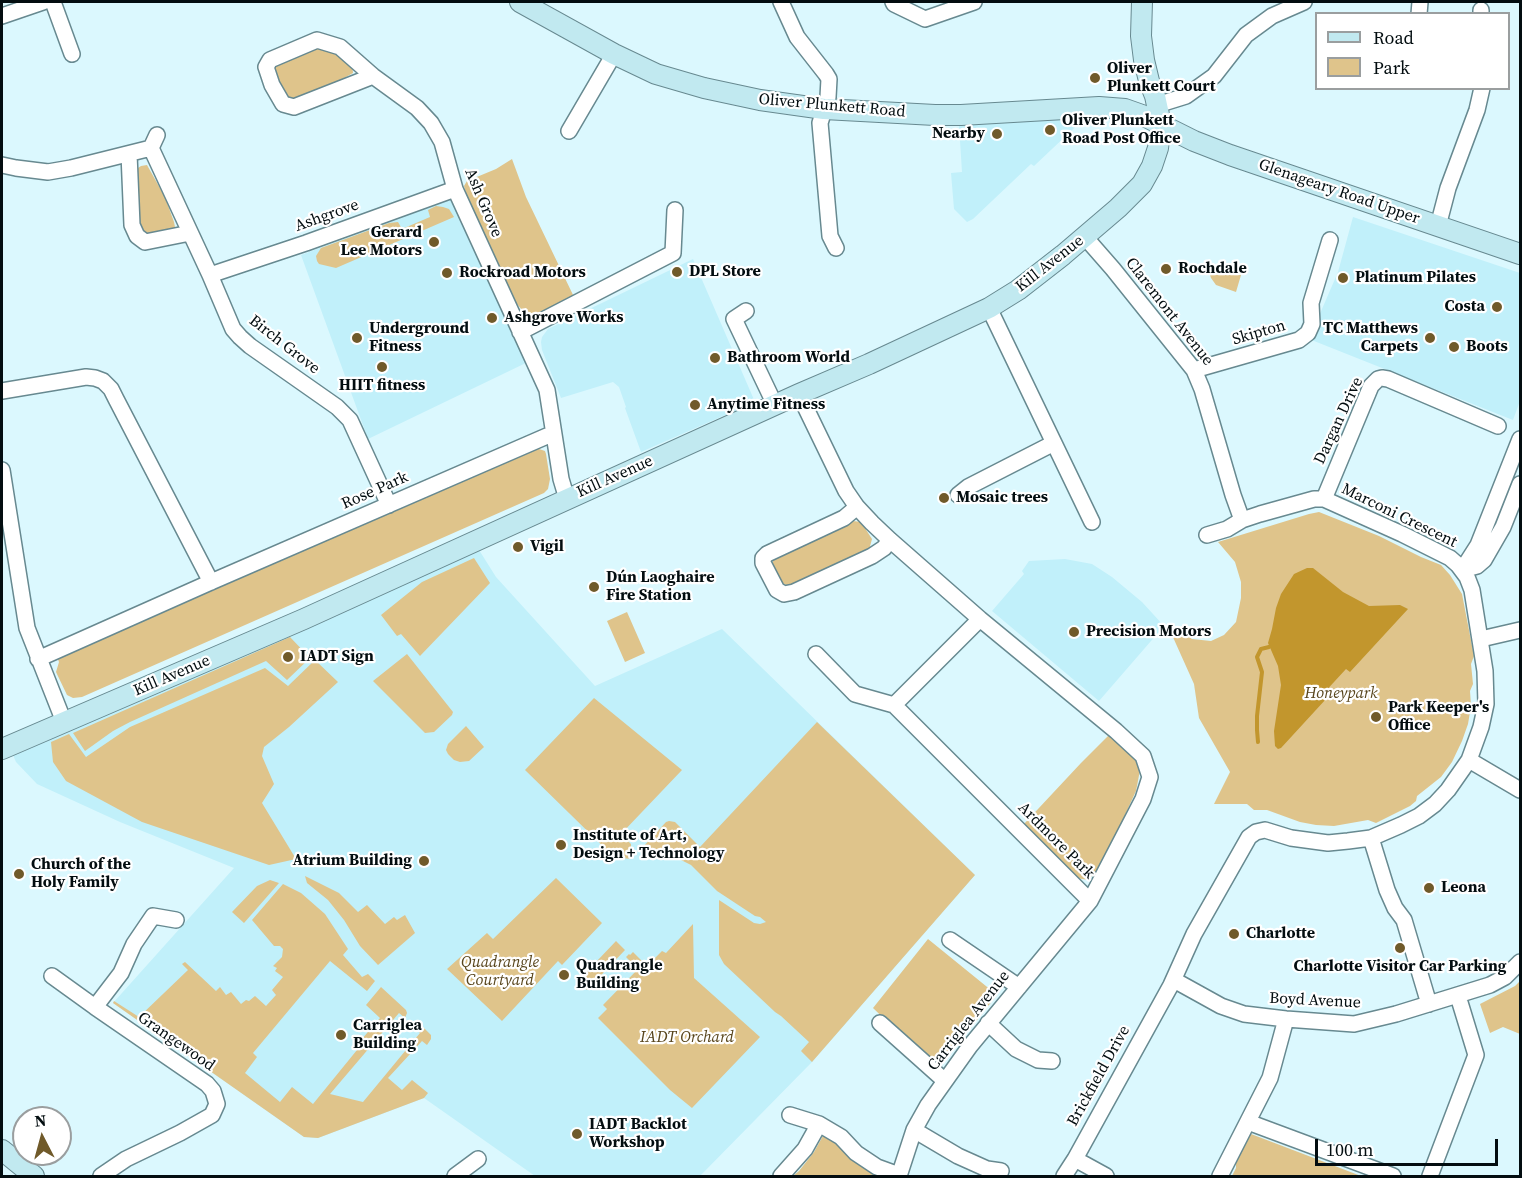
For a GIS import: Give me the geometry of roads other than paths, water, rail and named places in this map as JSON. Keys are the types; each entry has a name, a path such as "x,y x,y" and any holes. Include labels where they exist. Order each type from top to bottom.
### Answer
{"main road":[{"name":"Oliver Plunkett Road","path":"520,2 614,54 656,74 704,88 760,100 824,109 894,113 961,115 1099,107 1122,108 1142,115 1159,115"},
{"path":"1142,2 1143,60 1159,115"},
{"name":"Glenageary Road Upper","path":"1159,115 1194,141 1230,155 1521,254"},
{"name":"Kill Avenue","path":"2,749 314,614 989,308 1018,290 1085,237 1142,184 1149,173 1158,145 1159,115"},
{"path":"2,1150 34,1176"}],"street":[{"path":"2,16 43,2"},
{"path":"53,2 72,54"},
{"path":"782,2 797,37 829,79 828,97 820,123 830,236 836,248"},
{"path":"893,2 925,20 974,2"},
{"path":"1159,115 1214,76 1246,35 1272,16 1304,2"},
{"name":"Ash Grove","path":"374,76 294,107 283,104 272,85 266,67 270,60 317,40 340,47 417,108 431,123 442,142 455,189 547,390 561,479 567,499"},
{"path":"569,131 614,54"},
{"path":"1438,226 1448,188 1477,110 1482,90"},
{"name":"Birch Grove","path":"2,165 48,172 129,154 154,142 190,233 233,329 240,338 337,407 350,420 389,505"},
{"path":"129,154 132,225 137,236 145,242 190,233"},
{"name":"Ashgrove","path":"210,275 455,189"},
{"path":"520,332 673,253 675,210"},
{"name":"Claremont Avenue","path":"1085,237 1194,370 1202,388 1242,520"},
{"name":"Skipton","path":"1194,370 1299,340 1308,333 1312,324 1311,303 1330,240"},
{"path":"989,308 1092,522"},
{"path":"746,311 734,319 775,405"},
{"path":"2,391 86,378 104,381 116,399 211,582"},
{"name":"Dargan Drive","path":"1324,499 1371,386 1378,379 1385,378 1498,426"},
{"name":"Ardmore Park","path":"799,394 846,491 857,507 890,540 980,619 1143,756 1150,777 1143,800 1090,901 894,705"},
{"name":"Rose Park","path":"38,659 553,435"},
{"path":"1462,570 1478,545 1521,439"},
{"path":"958,495 968,487 1054,443"},
{"path":"2,470 27,628 64,722"},
{"path":"1462,570 1477,566 1484,560 1503,527 1521,484"},
{"name":"Marconi Crescent","path":"1207,535 1227,530 1242,520 1314,499 1324,499 1450,558 1467,577 1472,590 1481,639 1486,704 1482,727 1469,760 1435,804 1419,816 1371,838 1328,843 1291,838 1265,830 1256,832"},
{"path":"857,507 844,518 767,554 763,558 763,563 777,590 784,594 794,592 872,556 884,548 890,540"},
{"path":"816,654 855,694 894,705 980,619"},
{"path":"1481,639 1521,630"},
{"path":"1469,760 1521,790"},
{"name":"Brickfield Drive","path":"1064,1176 1174,980 1194,934 1248,839 1256,832"},
{"path":"1371,838 1387,890 1395,908 1404,920 1429,1004"},
{"name":"Carriglea Avenue","path":"899,1176 914,1130 928,1105 988,1023 1090,901"},
{"path":"95,1007 121,973 134,944 153,916 176,920"},
{"path":"950,940 1019,987"},
{"name":"Boyd Avenue","path":"1174,980 1221,1006 1244,1014 1354,1024 1375,1020 1491,985 1505,977 1521,962"},
{"name":"Grangewood","path":"52,976 207,1084 213,1091 217,1104 212,1115 126,1159 101,1176"},
{"path":"1430,1176 1476,1055 1458,996"},
{"path":"1220,1176 1270,1078 1286,1019"},
{"path":"880,1023 945,1081"},
{"path":"988,1023 1016,1049 1038,1060 1053,1061"},
{"path":"790,1115 819,1124 841,1137 856,1153 877,1167 899,1176"},
{"path":"1248,1122 1393,1176"},
{"path":"781,1176 805,1149 819,1124"},
{"path":"914,1130 958,1156 987,1169 1001,1171"},
{"path":"455,1176 478,1159"},
{"path":"1075,1159 1106,1176"}],"waterway":[{"path":"1258,742 1257,716 1262,672 1257,657 1261,649 1269,647"}],"place":[{"name":"Oliver Plunkett Court","path":"1095,78"},
{"name":"Oliver Plunkett Road Post Office","path":"1050,130"},
{"name":"Nearby","path":"997,134"},
{"name":"Gerard Lee Motors","path":"434,242"},
{"name":"Rochdale","path":"1166,269"},
{"name":"DPL Store","path":"677,272"},
{"name":"Rockroad Motors","path":"447,273"},
{"name":"Platinum Pilates","path":"1343,278"},
{"name":"Costa","path":"1497,307"},
{"name":"Ashgrove Works","path":"492,318"},
{"name":"Underground Fitness","path":"357,338"},
{"name":"TC Matthews Carpets","path":"1430,338"},
{"name":"Boots","path":"1454,347"},
{"name":"Bathroom World","path":"715,358"},
{"name":"HIIT fitness","path":"382,367"},
{"name":"Anytime Fitness","path":"695,405"},
{"name":"Mosaic trees","path":"944,498"},
{"name":"Vigil","path":"518,547"},
{"name":"Dún Laoghaire Fire Station","path":"594,587"},
{"name":"Precision Motors","path":"1074,632"},
{"name":"IADT Sign","path":"288,657"},
{"name":"Park Keeper's Office","path":"1376,717"},
{"name":"Institute of Art, Design + Technology","path":"561,845"},
{"name":"Atrium Building","path":"424,861"},
{"name":"Church of the Holy Family","path":"19,874"},
{"name":"Leona","path":"1429,888"},
{"name":"Charlotte","path":"1234,934"},
{"name":"Charlotte Visitor Car Parking","path":"1400,948"},
{"name":"Quadrangle Building","path":"564,975"},
{"name":"Carriglea Building","path":"341,1035"},
{"name":"IADT Backlot Workshop","path":"577,1134"}],"park label":[{"name":"Honeypark","path":"1341,694"},
{"name":"Quadrangle Courtyard","path":"500,972"},
{"name":"IADT Orchard","path":"687,1038"}]}
